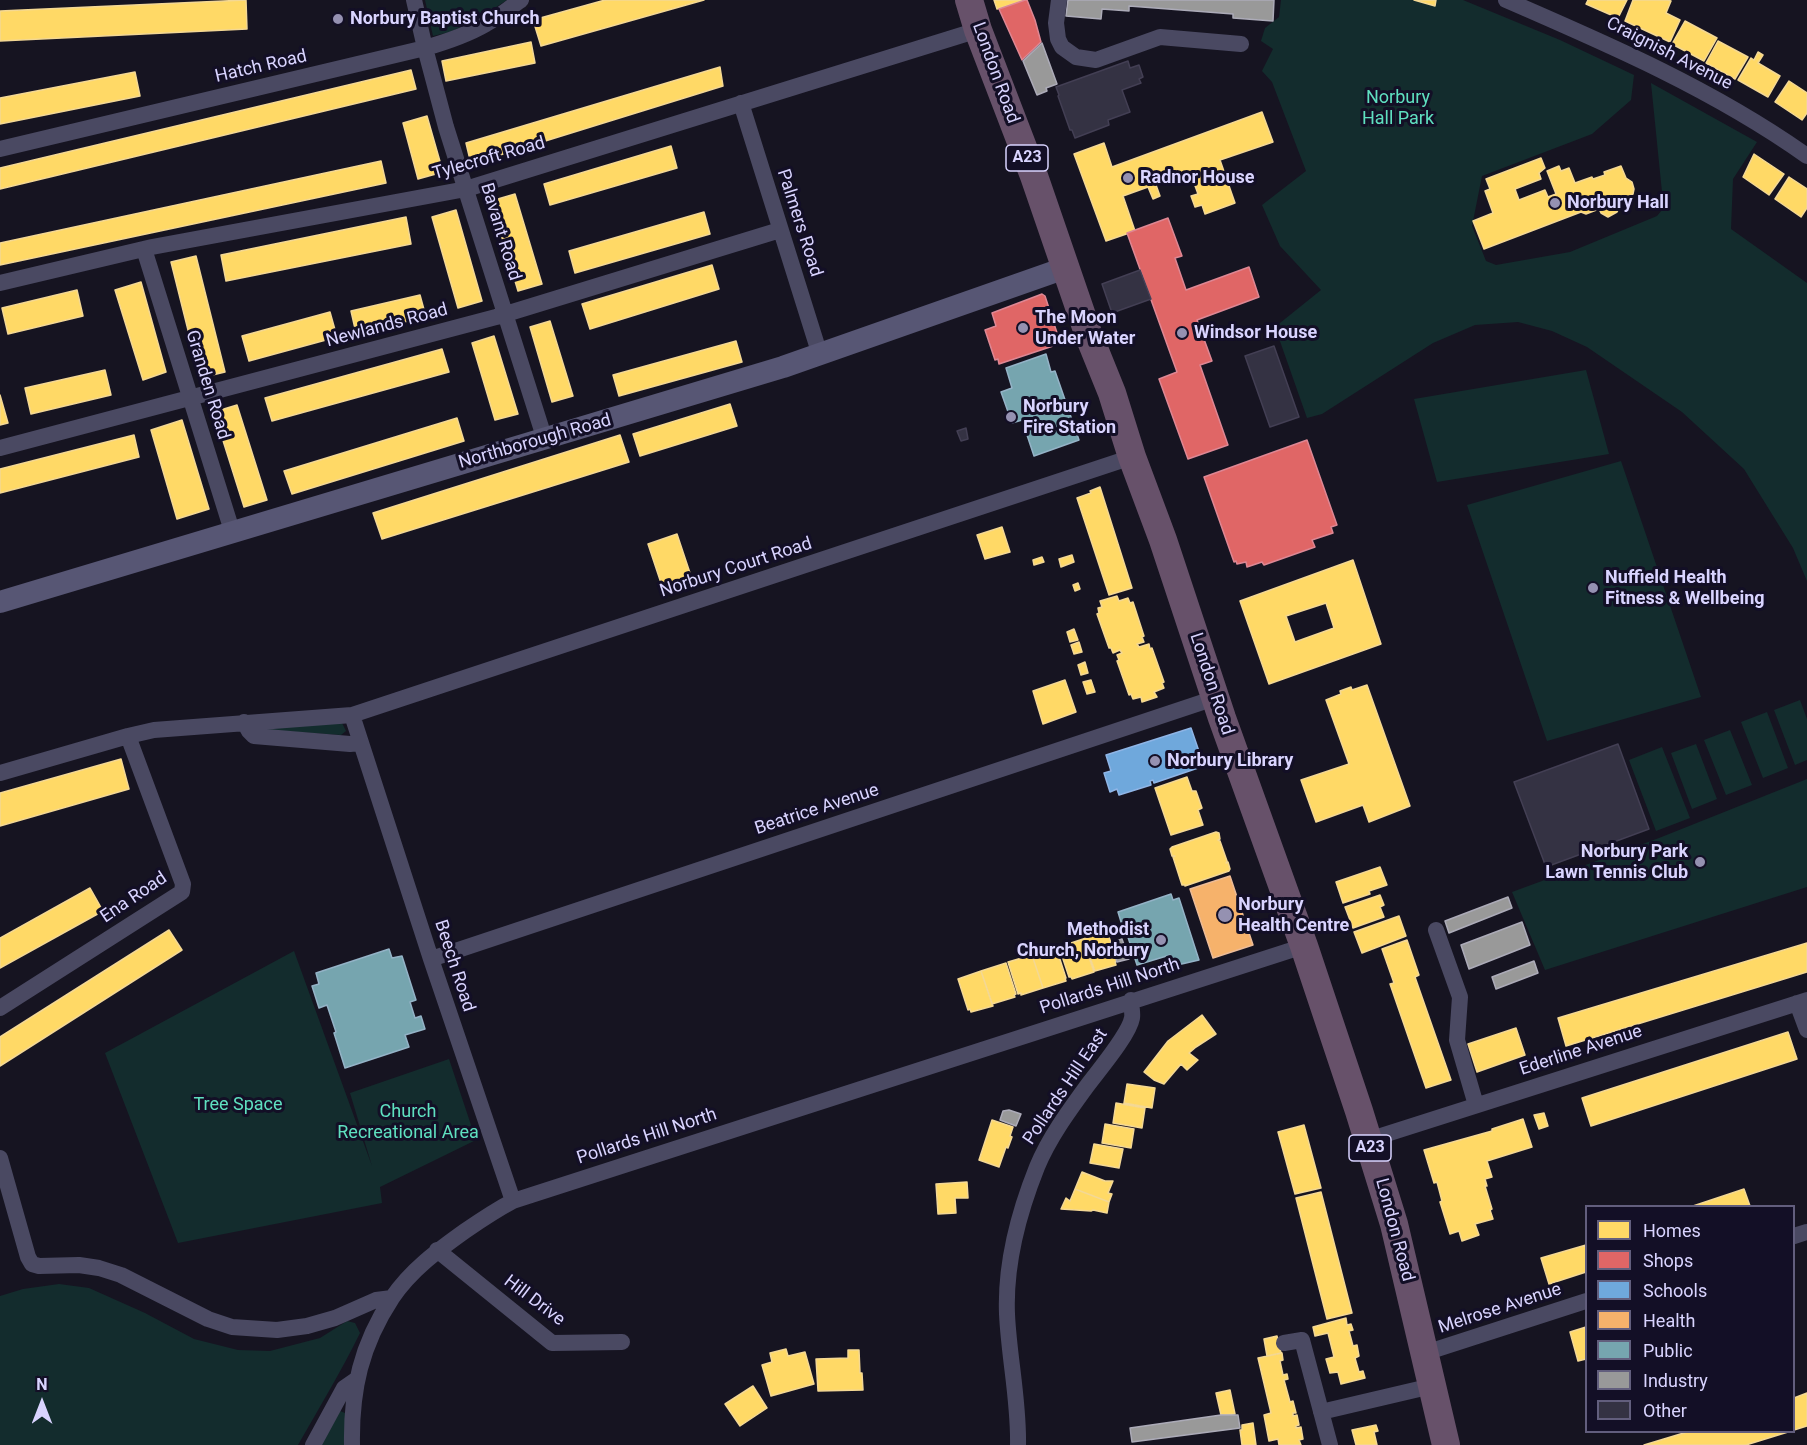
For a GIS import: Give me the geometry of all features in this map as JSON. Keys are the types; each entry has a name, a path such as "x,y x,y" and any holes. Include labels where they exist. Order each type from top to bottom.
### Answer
{"highway":[{"name":"London Road","path":"969,0 978,30 1034,176 1089,336 1112,393 1239,768 1304,946 1394,1224 1446,1445"}],"street":[{"name":"Bavant Road","path":"414,0 438,101 544,440"},
{"name":"Hatch Road","path":"0,149 453,40 499,16 521,0"},
{"path":"1059,0 1056,23 1058,39 1062,47 1076,57 1096,60 1160,37 1241,44"},
{"name":"Craignish Avenue","path":"1506,0 1653,65 1760,124 1807,156"},
{"name":"Tylecroft Road","path":"0,283 144,249 466,189 978,30"},
{"name":"Palmers Road","path":"741,103 820,355"},
{"name":"Newlands Road","path":"0,448 505,315 780,230"},
{"name":"Granden Road","path":"144,249 233,534"},
{"name":"Northborough Road","path":"0,602 699,394 820,355 1065,268"},
{"name":"Norbury Court Road","path":"0,773 154,730 352,715 1132,457"},
{"name":"Beatrice Avenue","path":"431,958 1215,698"},
{"path":"244,722 254,736 360,743 352,715"},
{"name":"Ena Road","path":"0,1008 182,892 183,884 128,736"},
{"name":"Beech Road","path":"360,743 513,1201"},
{"path":"1436,930 1460,997 1457,1040 1476,1105"},
{"name":"Pollards Hill North","path":"352,1445 352,1420 357,1379 366,1346 375,1325 410,1274 437,1250 497,1209 513,1201 1304,946"},
{"name":"Pollards Hill East","path":"1018,1445 1007,1303 1019,1223 1036,1170 1055,1132 1120,1042 1132,1021 1131,1000"},
{"path":"1802,1001 1807,1030"},
{"name":"Ederline Avenue","path":"1368,1140 1802,1001"},
{"path":"0,1158 28,1257 32,1264 39,1266 79,1265 110,1271 196,1314 232,1327 247,1329 277,1330 307,1326 335,1318 375,1300 392,1298"},
{"name":"Hill Drive","path":"437,1250 552,1343 622,1342"},
{"name":"Melrose Avenue","path":"1425,1353 1585,1302"},
{"path":"1284,1343 1302,1340 1330,1445"},
{"path":"313,1445 344,1388 357,1379"},
{"path":"1321,1412 1432,1386"}],"green space":[{"path":"425,0 507,0 481,17 450,32 433,36"},
{"name":"Norbury Hall Park","path":"1281,0 1463,0 1560,40 1634,75 1631,100 1592,134 1482,176 1472,226 1486,261 1496,265 1570,252 1657,216 1662,210 1663,202 1651,83 1757,142 1733,179 1731,229 1807,283 1807,581 1793,548 1744,469 1682,412 1587,347 1552,331 1518,322 1475,325 1433,343 1322,414 1307,418 1275,327 1321,290 1280,246 1262,205 1306,171 1272,82 1262,71 1273,49 1261,41 1265,28 1279,17"},
{"path":"1586,370 1609,454 1437,482 1414,399"},
{"path":"1621,461 1701,697 1547,741 1467,505"},
{"path":"1800,700 1807,719 1807,760 1795,765 1774,710"},
{"path":"1767,712 1788,768 1763,778 1741,722"},
{"path":"342,723 346,731 341,735 267,730 265,728"},
{"path":"1730,730 1752,785 1726,795 1704,740"},
{"path":"1696,744 1717,799 1692,809 1671,753"},
{"path":"1662,747 1690,818 1656,831 1629,760"},
{"name":"Norbury Park Lawn Tennis Club","path":"1807,779 1807,887 1545,970 1512,892 1659,838"},
{"name":"Tree Space","path":"294,951 372,1166 350,1093 449,1059 476,1140 380,1187 382,1203 178,1243 105,1053"},
{"path":"59,1284 89,1288 145,1313 194,1339 238,1350 270,1351 320,1338 347,1321 355,1323 360,1333 298,1445 0,1445 0,1296 23,1289"},
{"path":"340,1411 345,1413 345,1445 321,1445"}],"building: Homes":[{"path":"246,0 247,29 0,41 0,11"},
{"path":"605,0 704,0 541,46 533,20"},
{"path":"994,0 1025,0 997,9"},
{"path":"1414,0 1436,0 1435,6"},
{"path":"1588,0 1627,0 1618,18 1586,4"},
{"path":"1633,0 1671,1 1666,13 1680,20 1670,42 1625,21"},
{"path":"1685,21 1717,38 1704,61 1672,44"},
{"path":"1718,41 1748,57 1735,79 1706,63"},
{"path":"531,42 535,63 446,81 442,61"},
{"path":"1758,52 1763,55 1758,63 1780,76 1768,97 1738,80 1751,58 1754,60"},
{"path":"720,67 723,86 471,164 466,143"},
{"path":"411,70 416,89 0,189 0,168"},
{"path":"135,72 140,96 0,124 0,98"},
{"path":"1789,81 1807,93 1807,113 1802,120 1775,102"},
{"name":"Radnor House","path":"1262,112 1273,142 1220,160 1235,203 1205,214 1202,205 1195,207 1191,196 1198,194 1190,172 1156,185 1160,196 1153,199 1148,187 1123,196 1135,231 1106,241 1074,154 1104,143 1112,167"},
{"path":"427,116 443,172 418,179 403,123"},
{"path":"671,146 677,168 550,205 544,184"},
{"path":"1754,154 1784,174 1769,195 1743,177"},
{"name":"Norbury Hall","path":"1541,158 1545,168 1539,173 1541,179 1515,189 1519,200 1545,190 1548,197 1556,194 1547,171 1559,166 1561,171 1569,168 1575,183 1605,175 1604,172 1621,166 1626,178 1632,182 1633,194 1619,201 1621,205 1617,212 1608,217 1599,209 1586,214 1581,212 1484,249 1473,221 1493,213 1485,191 1490,189 1486,179"},
{"path":"381,161 386,183 0,265 0,243"},
{"path":"1789,177 1807,189 1807,208 1801,217 1775,199"},
{"path":"515,194 542,284 518,291 491,201"},
{"path":"456,210 482,301 458,308 432,217"},
{"path":"704,212 710,234 575,273 569,251"},
{"path":"406,217 411,244 226,281 221,255"},
{"path":"196,256 225,372 200,378 171,262"},
{"path":"712,265 719,289 590,329 582,304"},
{"path":"141,282 166,372 143,380 115,290"},
{"path":"77,290 83,316 8,334 2,308"},
{"path":"420,295 426,317 356,333 351,311"},
{"path":"330,312 337,337 249,361 242,336"},
{"path":"550,321 573,396 552,402 530,327"},
{"path":"494,336 518,414 495,420 472,343"},
{"path":"736,341 742,362 619,396 613,375"},
{"path":"442,349 449,372 272,421 265,398"},
{"path":"105,370 111,395 31,414 25,388"},
{"path":"0,395 8,423 0,425"},
{"path":"730,404 737,426 640,456 633,434"},
{"path":"237,405 267,500 244,507 214,412"},
{"path":"457,418 464,441 292,494 284,471"},
{"path":"182,420 209,509 177,519 151,430"},
{"path":"134,435 139,457 0,493 0,469"},
{"path":"620,435 629,462 382,539 373,513"},
{"path":"1100,487 1132,588 1109,595 1077,498"},
{"path":"1002,527 1010,552 985,559 977,535"},
{"path":"677,534 692,579 663,589 648,544"},
{"path":"1072,555 1074,562 1061,567 1059,559"},
{"path":"1042,557 1044,562 1034,565 1033,560"},
{"path":"1353,560 1381,644 1269,684 1240,601","holes":["1326,603 1334,628 1295,642 1286,616"]},
{"path":"1078,583 1080,589 1075,591 1073,585"},
{"path":"1117,596 1119,601 1128,598 1130,603 1133,602 1144,636 1142,637 1144,642 1137,644 1139,647 1149,644 1150,649 1152,648 1164,682 1162,683 1164,688 1154,692 1157,697 1142,702 1141,697 1133,699 1131,694 1129,695 1117,661 1119,660 1117,655 1122,653 1120,650 1113,653 1109,648 1097,614 1099,613 1098,608 1102,607 1100,601"},
{"path":"1074,629 1078,640 1070,642 1067,632"},
{"path":"1079,642 1082,652 1074,654 1071,645"},
{"path":"1085,662 1088,673 1081,675 1078,665"},
{"path":"1065,680 1076,712 1043,724 1033,691"},
{"path":"1091,680 1095,692 1087,694 1083,682"},
{"path":"1367,685 1410,806 1369,822 1363,805 1316,822 1301,780 1349,764 1326,700 1341,694 1340,691"},
{"path":"121,759 129,789 0,826 0,793"},
{"path":"1187,777 1192,791 1196,791 1202,808 1198,810 1203,825 1171,835 1155,788"},
{"path":"1216,832 1219,833 1220,839 1218,840 1226,863 1228,862 1229,871 1185,886 1182,885 1173,857 1175,856 1172,856 1170,849"},
{"path":"1380,867 1387,885 1369,891 1370,894 1343,903 1336,882"},
{"path":"90,888 103,911 0,968 0,938"},
{"path":"1380,895 1384,905 1380,907 1384,917 1353,928 1345,907"},
{"path":"1399,916 1406,936 1362,953 1354,932"},
{"path":"169,930 182,950 0,1066 0,1037"},
{"path":"1107,931 1117,961 1116,965 1095,971 1083,939"},
{"path":"1083,939 1094,972 1072,979 1069,977 1059,947"},
{"path":"1407,940 1419,975 1415,977 1451,1080 1426,1088 1390,984 1394,983 1382,949"},
{"path":"1807,943 1807,972 1566,1046 1558,1018"},
{"path":"1056,947 1066,981 1043,988 1032,955"},
{"path":"1032,955 1043,988 1021,995 1021,993 1018,994 1008,962"},
{"path":"1006,963 1015,997 992,1004 981,971"},
{"path":"981,971 993,1006 971,1012 970,1009 968,1010 958,979"},
{"path":"1202,1015 1216,1034 1189,1053 1198,1060 1187,1070 1181,1064 1164,1084 1144,1072 1168,1041"},
{"path":"1516,1028 1525,1055 1477,1072 1468,1044"},
{"path":"1788,1032 1797,1059 1591,1126 1582,1098"},
{"path":"1127,1084 1155,1088 1152,1108 1124,1103"},
{"path":"1116,1103 1145,1108 1142,1128 1113,1123"},
{"path":"1544,1113 1548,1126 1539,1129 1534,1115"},
{"path":"1523,1119 1532,1147 1487,1161 1492,1177 1485,1179 1487,1186 1485,1186 1493,1219 1475,1224 1479,1235 1462,1241 1459,1231 1450,1234 1440,1202 1442,1201 1437,1182 1434,1183 1424,1150 1492,1131 1492,1129"},
{"path":"992,1120 1013,1127 1010,1136 1012,1137 999,1167 979,1160"},
{"path":"1105,1124 1134,1129 1131,1148 1102,1143"},
{"path":"1304,1125 1321,1188 1295,1194 1278,1132"},
{"path":"1094,1144 1123,1149 1119,1168 1090,1163"},
{"path":"1082,1172 1105,1181 1113,1181 1108,1193 1112,1194 1109,1202 1075,1189"},
{"path":"967,1182 968,1198 955,1198 956,1213 938,1214 936,1184"},
{"path":"1075,1189 1109,1202 1107,1213 1061,1209 1066,1198 1070,1201"},
{"path":"1744,1189 1750,1205 1696,1205"},
{"path":"1321,1192 1352,1313 1327,1319 1296,1198"},
{"path":"1585,1245 1585,1272 1549,1284 1541,1258"},
{"path":"1346,1318 1347,1325 1351,1324 1353,1330 1349,1331 1353,1346 1357,1345 1359,1356 1355,1358 1359,1372 1363,1371 1365,1378 1341,1384 1338,1372 1330,1373 1326,1359 1334,1357 1328,1333 1315,1336 1313,1327"},
{"path":"1585,1327 1585,1359 1578,1361 1570,1332"},
{"path":"1277,1336 1281,1353 1267,1356 1264,1339"},
{"path":"786,1349 788,1356 805,1352 814,1384 771,1396 762,1365 772,1362 770,1353"},
{"path":"848,1350 859,1350 863,1390 818,1391 816,1359 848,1358"},
{"path":"1282,1353 1283,1360 1280,1361 1283,1375 1287,1374 1288,1379 1284,1380 1290,1402 1293,1401 1296,1413 1293,1413 1293,1416 1297,1415 1299,1425 1296,1428 1301,1427 1303,1439 1299,1440 1301,1445 1279,1445 1278,1439 1269,1441 1264,1415 1271,1413 1258,1358"},
{"path":"753,1386 767,1408 740,1426 725,1404"},
{"path":"1230,1390 1235,1414 1221,1415 1216,1393"},
{"path":"1807,1393 1807,1426 1795,1430 1795,1398"},
{"path":"1253,1423 1256,1445 1242,1445 1240,1430 1242,1430 1242,1425"},
{"path":"1376,1425 1378,1431 1374,1432 1377,1445 1356,1445 1352,1430"},
{"path":"1684,1433 1785,1433 1746,1445 1644,1445"}],"building: Shops":[{"path":"1025,0 1035,20 1041,42 1022,60 999,9"},
{"name":"Windsor House","path":"1168,218 1182,256 1175,258 1186,290 1249,267 1259,297 1197,320 1212,361 1200,365 1228,445 1188,459 1159,379 1177,372 1127,233"},
{"name":"The Moon Under Water","path":"1042,294 1045,296 1059,344 999,364 998,359 995,360 985,330 996,326 992,313"},
{"path":"1307,440 1337,525 1331,527 1333,533 1312,540 1315,547 1264,565 1262,562 1247,567 1246,562 1237,564 1236,561 1234,562 1204,477"}],"building: Schools":[{"name":"Norbury Library","path":"1191,728 1204,766 1154,783 1153,780 1150,781 1151,785 1119,795 1117,789 1110,792 1104,773 1111,771 1106,755"}],"building: Health":[{"path":"1230,876 1253,945 1213,958 1190,889"}],"building: Public":[{"name":"Norbury Fire Station","path":"1046,354 1051,372 1055,371 1079,440 1034,456 1022,420 1012,423 1001,392 1012,388 1006,368"},
{"name":"Methodist Church, Norbury","path":"1171,894 1173,900 1179,898 1199,960 1173,966 1170,955 1137,965 1118,912"},
{"path":"389,949 392,958 402,956 416,1000 410,1002 415,1018 421,1016 425,1029 405,1035 409,1047 345,1068 327,1005 319,1008 312,986 319,984 316,973"}],"building: Industry":[{"path":"1068,0 1274,0 1273,21 1233,18 1233,14 1129,6 1129,11 1102,9 1101,19 1066,16"},
{"path":"1042,43 1057,84 1037,95 1023,61"},
{"path":"1508,897 1512,908 1449,933 1445,921"},
{"path":"1522,922 1530,945 1469,969 1461,945"},
{"path":"1122,939 1129,959 1117,962 1111,943"},
{"path":"1534,961 1538,973 1496,989 1492,977"},
{"path":"1009,1110 1021,1114 1016,1126 1000,1120 1003,1111"},
{"path":"1221,1415 1238,1415 1240,1428 1132,1442 1130,1428"}],"building: Other":[{"path":"1128,61 1130,68 1139,65 1143,77 1139,79 1141,83 1122,90 1130,112 1108,120 1109,125 1075,138 1070,130 1056,87"},
{"path":"1140,270 1151,299 1112,313 1102,284"},
{"path":"1274,346 1299,417 1270,427 1245,356"},
{"path":"966,428 968,439 961,441 957,431"},
{"path":"1618,744 1649,829 1546,867 1514,782"}],"place":[{"name":"Norbury Baptist Church","path":"338,19"},
{"name":"Radnor House","path":"1128,178"},
{"name":"Norbury Hall","path":"1555,203"},
{"name":"The Moon Under Water","path":"1023,328"},
{"name":"Windsor House","path":"1182,333"},
{"name":"Norbury Fire Station","path":"1011,417"},
{"name":"Nuffield Health Fitness & Wellbeing","path":"1593,588"},
{"name":"Norbury Library","path":"1155,761"},
{"name":"Norbury Park Lawn Tennis Club","path":"1700,862"},
{"name":"Norbury Health Centre","path":"1225,915"},
{"name":"Methodist Church, Norbury","path":"1161,940"}],"park label":[{"name":"Church Recreational Area","path":"408,1122"}]}
